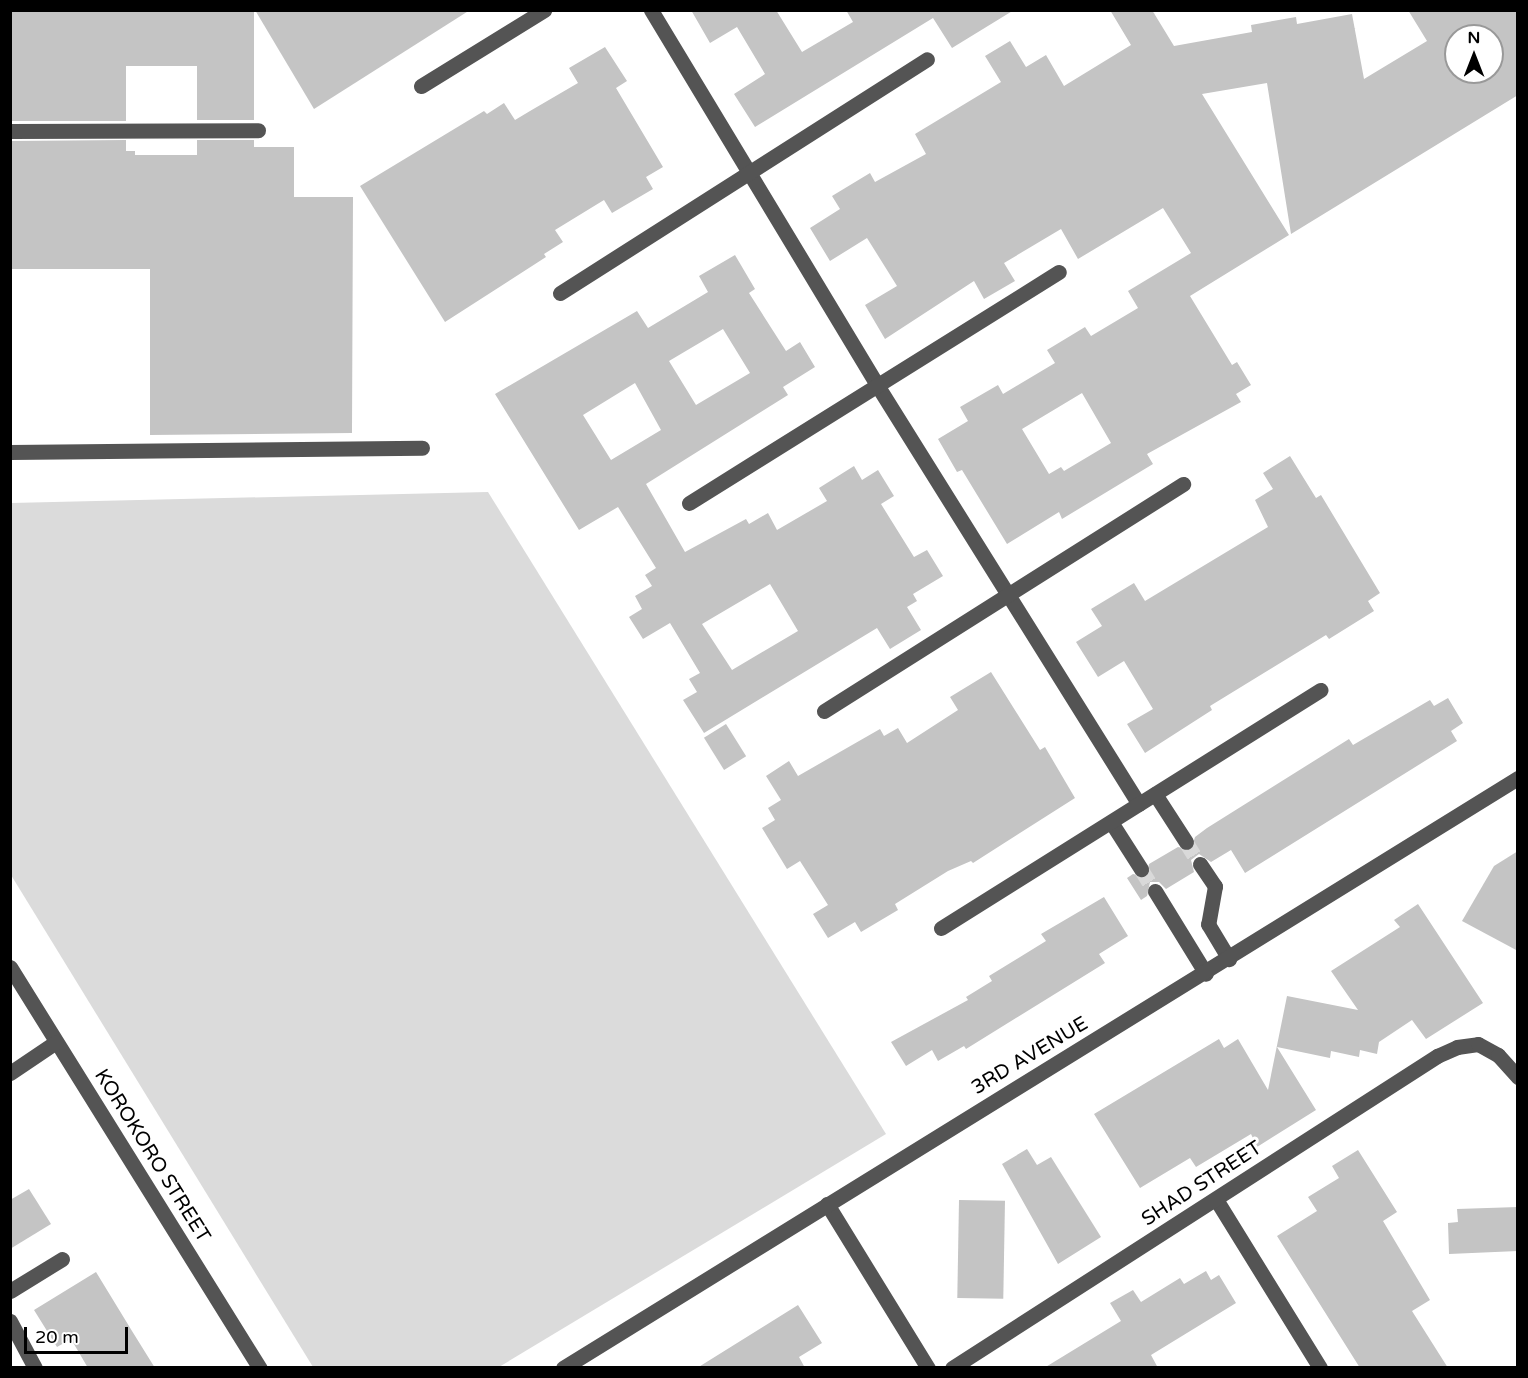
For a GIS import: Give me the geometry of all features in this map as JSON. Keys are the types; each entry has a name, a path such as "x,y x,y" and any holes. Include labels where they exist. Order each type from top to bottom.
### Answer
{"street":[{"path":"421,86 544,10"},
{"path":"651,10 876,385 1139,804"},
{"path":"560,293 927,59"},
{"path":"10,131 258,130"},
{"path":"689,503 1059,272"},
{"path":"10,452 422,448"},
{"path":"824,711 1183,484"},
{"path":"941,928 1321,690"},
{"name":"3RD AVENUE","path":"564,1368 827,1204 1206,974 1518,778"},
{"path":"1155,794 1186,842"},
{"path":"1111,822 1141,869"},
{"path":"1200,864 1215,886 1208,924 1229,959"},
{"path":"1155,891 1206,974"},
{"name":"KOROKORO STREET","path":"10,967 260,1368"},
{"path":"10,1073 56,1042"},
{"name":"SHAD STREET","path":"952,1368 1217,1201 1437,1056 1457,1047 1478,1044 1498,1055 1518,1077"},
{"path":"1217,1201 1320,1368"},
{"path":"827,1204 928,1368"},
{"path":"10,1291 62,1259"},
{"path":"10,1321 35,1368"}],"shaded area":[{"path":"488,492 886,1134 499,1367 313,1367 11,875 11,503"}],"building":[{"path":"10,10 254,10 254,120 197,120 197,66 126,66 126,121 10,121"},
{"path":"255,10 470,10 314,109"},
{"path":"691,10 776,10 802,52 853,22 846,10 1014,10 952,48 933,18 755,127 734,94 765,74 737,27 710,43"},
{"path":"1110,10 1152,10 1174,46 1252,32 1251,25 1296,17 1297,24 1352,14 1364,79 1427,41 1408,10 1518,10 1518,95 1291,234 1267,83 1202,94 1289,235 1190,296 1232,365 1237,362 1251,385 1236,394 1241,402 1147,454 1153,464 1062,519 1059,512 1007,544 962,470 957,472 938,439 968,421 960,407 998,385 1003,394 1055,363 1047,350 1085,327 1091,336 1138,308 1128,291 1191,253 1163,208 1078,259 1061,229 1004,263 1015,281 984,299 974,281 885,339 865,305 897,286 867,238 830,261 810,228 840,209 832,196 870,173 875,182 926,154 915,134 1001,82 985,56 1010,41 1026,67 1046,55 1064,86 1131,45","holes":["1082,393 1111,443 1064,471 1061,467 1049,474 1022,429"]},
{"path":"605,47 627,81 616,88 663,167 646,177 653,189 612,213 604,200 555,230 563,242 544,254 546,257 445,322 360,186 484,111 487,114 504,103 515,120 578,83 569,68"},
{"path":"126,140 126,151 135,151 135,155 197,155 197,140 254,140 254,147 294,147 294,197 353,197 352,433 150,435 150,269 10,269 10,141"},
{"path":"735,255 755,289 749,293 786,351 800,342 815,367 783,387 788,395 646,484 685,552 746,519 749,524 768,513 777,530 827,501 819,488 854,466 862,480 878,470 894,496 881,504 914,557 927,550 943,576 913,594 917,601 907,607 921,630 890,649 877,628 704,733 683,700 697,692 689,679 700,673 670,623 643,639 629,617 642,609 635,596 652,586 645,575 656,568 618,507 579,530 495,394 637,311 648,328 708,292 699,276","holes":["723,329 750,373 696,405 669,361","635,383 661,430 611,460 583,415","770,584 798,631 732,670 702,624"]},
{"path":"1290,456 1316,498 1321,495 1380,593 1368,601 1374,611 1329,639 1326,635 1210,706 1212,710 1145,753 1127,724 1153,709 1124,661 1098,677 1076,642 1102,626 1091,609 1134,583 1145,601 1268,527 1255,500 1273,489 1263,473"},
{"path":"991,672 1040,750 1045,747 1075,798 973,863 971,861 948,871 895,904 898,910 861,932 855,922 828,938 813,914 828,905 800,861 787,869 762,828 775,820 768,808 781,800 766,776 789,761 798,776 880,729 884,736 898,728 907,743 958,710 950,697"},
{"path":"1448,698 1463,723 1451,731 1457,741 1245,873 1231,850 1211,862 1199,854 1191,860 1194,872 1166,889 1159,882 1150,882 1147,896 1141,900 1127,878 1133,874 1146,877 1149,864 1178,847 1191,850 1195,837 1207,828 1349,739 1353,745 1430,700 1434,706"},
{"path":"726,724 746,756 724,770 704,738"},
{"path":"1518,851 1518,951 1462,921 1494,866"},
{"path":"1104,897 1128,936 1099,954 1105,963 966,1049 964,1046 938,1061 932,1050 906,1066 891,1042 968,1000 966,997 992,981 989,976 1046,941 1041,934"},
{"path":"1418,904 1483,1003 1426,1039 1412,1020 1379,1042 1377,1054 1360,1050 1359,1057 1331,1051 1330,1058 1277,1047 1316,1110 1257,1147 1251,1134 1196,1167 1190,1158 1140,1188 1094,1114 1219,1039 1224,1048 1238,1039 1268,1090 1287,996 1358,1010 1331,971 1400,927 1394,920"},
{"path":"1027,1149 1037,1165 1051,1157 1101,1237 1058,1264 1002,1164"},
{"path":"1358,1150 1397,1212 1383,1221 1430,1300 1412,1311 1448,1368 1360,1368 1277,1236 1317,1211 1308,1197 1339,1178 1332,1166"},
{"path":"29,1189 51,1224 10,1249 10,1200"},
{"path":"959,1200 1005,1201 1003,1299 957,1298"},
{"path":"1518,1207 1518,1251 1449,1254 1448,1223 1458,1222 1457,1209"},
{"path":"1206,1271 1211,1280 1219,1275 1236,1303 1151,1355 1158,1368 1044,1368 1121,1321 1110,1303 1133,1290 1141,1302 1180,1278 1184,1284"},
{"path":"96,1272 155,1368 88,1368 71,1339 57,1347 34,1310"},
{"path":"798,1305 822,1343 799,1357 805,1368 697,1368"}],"tunnel":[{"path":"1186,842 1200,864"},
{"path":"1141,869 1155,891"}]}
